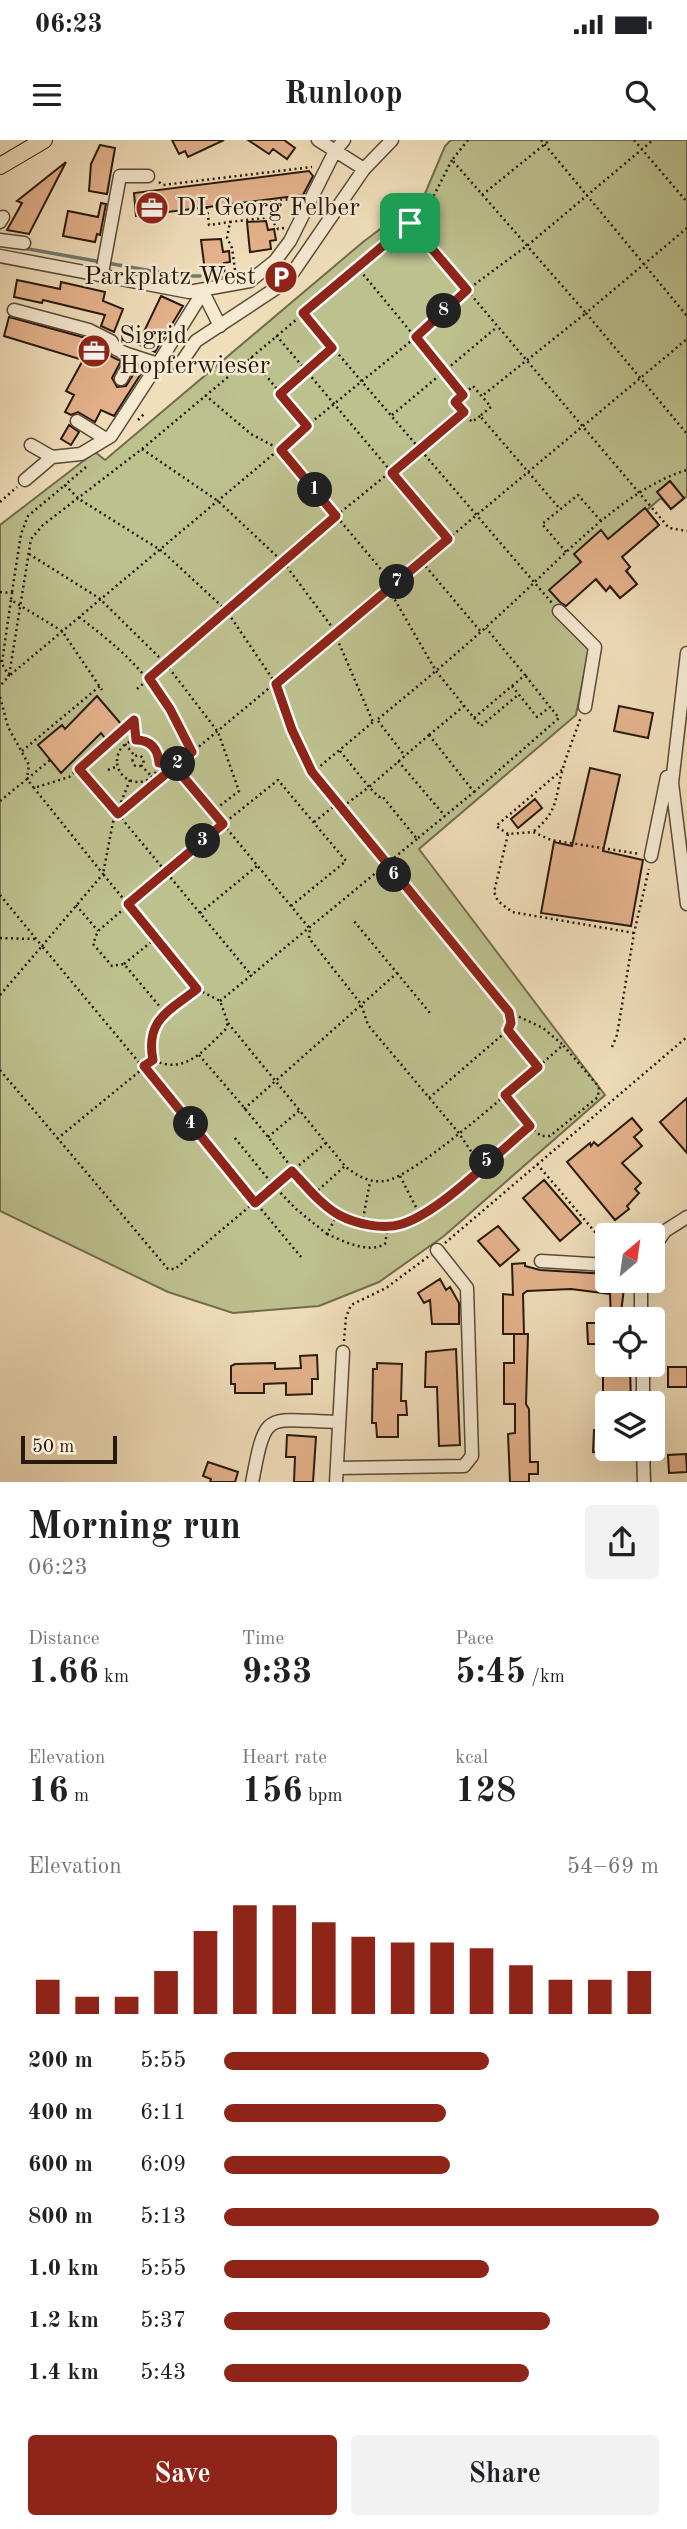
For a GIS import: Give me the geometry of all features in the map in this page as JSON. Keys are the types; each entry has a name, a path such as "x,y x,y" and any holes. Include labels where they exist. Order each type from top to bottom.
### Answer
{"main road":[{"path":"0,166 44,140"}],"street":[{"path":"318,140 364,169"},
{"path":"0,256 103,270 189,292 203,292 250,281 275,261 298,226 335,151 344,140"},
{"path":"179,366 196,341 287,281 364,169 392,140"},
{"path":"103,270 120,176 148,176"},
{"path":"0,240 24,243"},
{"path":"258,274 265,295"},
{"path":"203,292 220,326"},
{"path":"25,480 52,457 81,454 106,439 203,292"},
{"path":"14,310 89,330 134,356 158,364"},
{"path":"121,379 134,356"},
{"path":"77,421 106,439"},
{"path":"31,445 52,457"},
{"path":"559,611 595,647 585,707"},
{"path":"651,856 685,693 687,653"},
{"path":"677,729 672,783 687,904"},
{"path":"665,1231 687,1217"},
{"path":"337,1468 460,1466 467,1465 472,1456 467,1288 436,1250"},
{"path":"541,1261 595,1264"},
{"path":"336,1482 337,1422 344,1352"},
{"path":"252,1482 261,1435 270,1423 283,1420 337,1422"},
{"path":"643,1461 643,1482"}],"path":[{"path":"9,676 31,539 43,525 142,449 410,223 429,205 452,160 468,140"},
{"path":"541,140 687,316"},
{"path":"481,195 550,140"},
{"path":"634,140 687,202"},
{"path":"0,687 9,676 99,598 162,551 307,426 416,337 467,290 528,245 653,140"},
{"path":"452,160 528,245 687,434"},
{"path":"148,176 163,185 317,166"},
{"path":"298,226 278,229 272,217 271,202 313,196"},
{"path":"207,207 209,225 272,217"},
{"path":"230,222 227,238 232,248 237,284"},
{"path":"410,223 639,495 669,528 687,531"},
{"path":"482,396 687,228"},
{"path":"358,268 463,395"},
{"path":"303,313 559,611"},
{"path":"392,416 497,327"},
{"path":"276,335 448,539"},
{"path":"118,814 687,339"},
{"path":"280,394 332,348"},
{"path":"251,357 307,426"},
{"path":"473,386 482,396 491,407 472,422 455,402 473,386"},
{"path":"205,395 251,434 281,450 394,584"},
{"path":"137,689 336,516 464,412"},
{"path":"480,416 560,509"},
{"path":"142,449 218,501 284,563 332,627 373,722"},
{"path":"312,772 486,628 601,522 662,477 687,470"},
{"path":"0,502 25,480"},
{"path":"9,676 1,661 21,534 28,516 65,485"},
{"path":"566,552 542,524 578,495 601,522"},
{"path":"79,499 162,551 226,610 276,684 292,730 312,772 337,804 509,1012 543,1028 563,1045 599,1087 598,1097 550,1136 541,1136 530,1126 505,1095"},
{"path":"29,554 99,598 166,664 218,732 239,791 212,811"},
{"path":"422,562 481,632"},
{"path":"394,584 392,595 436,671 481,726 519,694"},
{"path":"0,592 12,593"},
{"path":"11,600 22,604 62,631 101,688 22,751"},
{"path":"79,617 121,649 149,678 170,709 192,752"},
{"path":"220,1001 310,929 559,718 486,628"},
{"path":"474,718 525,675"},
{"path":"512,686 537,717 550,707"},
{"path":"0,697 8,727 29,765 27,779 197,989 220,1001 228,1023 345,1166 370,1181 386,1181 400,1176 505,1095 563,1045"},
{"path":"341,808 464,706"},
{"path":"533,832 545,822 557,803 562,770 585,707"},
{"path":"377,719 405,756"},
{"path":"34,788 69,777 134,720 136,740"},
{"path":"429,735 474,792"},
{"path":"136,740 149,743 155,748 159,763 152,777 144,781 130,780 118,766 118,758 125,744 136,740"},
{"path":"125,744 135,756 143,757 142,765"},
{"path":"339,750 417,839"},
{"path":"135,756 134,764 142,765 152,777"},
{"path":"0,801 50,760"},
{"path":"398,761 445,816"},
{"path":"159,763 175,767 310,929 309,938 361,1004 368,1025 458,1132 481,1166"},
{"path":"108,770 118,766"},
{"path":"79,769 252,977"},
{"path":"562,770 496,825 508,834 533,832 551,840 651,856 634,933 617,1035 612,1047"},
{"path":"0,995 103,873 113,822 130,780"},
{"path":"156,938 124,964 111,966 93,944 98,931 128,904 278,780 346,861 291,906"},
{"path":"313,822 337,804"},
{"path":"508,834 495,892 504,908 512,912 634,933"},
{"path":"199,913 257,866"},
{"path":"0,895 301,1257"},
{"path":"76,905 98,931"},
{"path":"353,920 430,1013"},
{"path":"0,938 35,939"},
{"path":"124,964 166,1014"},
{"path":"244,1109 276,1083 304,1052 397,973"},
{"path":"0,984 5,990"},
{"path":"153,1060 152,1032 156,1023 197,989"},
{"path":"429,1098 508,1030 511,1023 509,1012"},
{"path":"153,1060 166,1066 186,1064 225,1030 228,1023"},
{"path":"508,1030 538,1067"},
{"path":"344,1352 346,1317 351,1305 386,1287 436,1250 687,1037"},
{"path":"199,1055 268,1137 292,1171 314,1194 337,1214 362,1223 388,1226 420,1215 530,1126"},
{"path":"57,1139 153,1060"},
{"path":"0,1070 167,1269 175,1269 326,1143"},
{"path":"268,1137 299,1111"},
{"path":"234,1137 274,1186 305,1218 327,1234 358,1246 379,1248 385,1244 388,1226"},
{"path":"537,1164 595,1232"},
{"path":"314,1194 345,1166"},
{"path":"400,1176 420,1215"},
{"path":"362,1223 370,1181"},
{"path":"327,1234 337,1214"}],"green space":[{"path":"451,140 687,140 687,496 671,509 661,498 647,510 659,525 622,557 630,567 627,571 637,584 620,598 610,587 606,591 595,579 556,614 589,649 576,715 419,849 605,1095 444,1236 379,1282 319,1306 233,1313 168,1292 0,1211 0,525 95,452 105,460 363,242 424,196 445,146"}],"building":[{"path":"172,140 224,140 188,157 185,151 179,154"},
{"path":"248,140 284,140 295,148 287,159 273,149 269,154"},
{"path":"100,145 115,148 107,194 89,191 91,164"},
{"path":"66,162 29,234 7,230 22,203 17,201"},
{"path":"309,171 313,176 303,195 136,216 134,193"},
{"path":"101,203 106,204 100,235 97,234 95,242 63,236 68,211 98,217"},
{"path":"266,221 268,230 274,229 276,240 270,241 271,249 250,252 247,222"},
{"path":"221,239 223,252 229,251 230,262 224,263 225,277 206,279 201,240"},
{"path":"17,280 60,289 61,282 105,292 103,301 123,309 114,332 101,326 105,315 43,300 42,303 14,297"},
{"path":"161,296 183,306 155,352 138,344"},
{"path":"9,317 86,338 105,348 112,357 121,361 112,378 117,387 126,386 138,367 144,369 114,416 101,410 95,422 78,412 71,415 65,412 74,395 66,391 83,360 4,336"},
{"path":"69,425 79,432 71,445 61,439"},
{"path":"670,481 684,498 671,509 657,492"},
{"path":"645,508 659,525 622,557 630,567 626,571 637,584 620,598 610,586 606,591 596,579 566,606 560,602 549,590 581,562 574,554 601,530 608,539"},
{"path":"97,696 121,724 105,738 101,733 61,773 38,745 62,725 65,729"},
{"path":"619,706 653,713 648,738 614,731"},
{"path":"590,768 620,775 603,851 643,860 631,926 541,913 554,842 572,846"},
{"path":"535,799 542,808 518,828 511,819"},
{"path":"687,1098 687,1153 660,1122"},
{"path":"632,1118 642,1130 634,1137 642,1146 622,1163 641,1183 635,1189 639,1193 627,1206 629,1209 615,1220 567,1162 590,1143 591,1146 594,1142 598,1146"},
{"path":"544,1180 581,1223 560,1241 523,1198"},
{"path":"498,1226 519,1250 500,1266 478,1241"},
{"path":"525,1263 525,1266 540,1270 595,1273 595,1292 571,1289 527,1291 523,1294 524,1334 503,1334 503,1294 513,1295 512,1264"},
{"path":"440,1279 446,1290 450,1287 459,1303 459,1324 432,1324 430,1300 424,1303 418,1293"},
{"path":"602,1293 623,1293 622,1307 610,1307 610,1294"},
{"path":"587,1323 595,1323 595,1344 588,1344"},
{"path":"514,1334 528,1334 526,1404 529,1409 530,1462 538,1462 538,1474 529,1474 529,1482 510,1482 508,1434 515,1433 515,1404 504,1404 504,1363 514,1363"},
{"path":"456,1349 460,1445 439,1446 437,1387 425,1387 426,1352"},
{"path":"317,1355 318,1379 312,1379 312,1394 286,1395 286,1383 264,1384 264,1393 235,1393 235,1384 231,1384 231,1366 235,1364 275,1363 275,1369 301,1368 300,1356"},
{"path":"377,1363 402,1364 401,1401 406,1401 407,1415 398,1415 398,1437 377,1437 376,1423 372,1423 373,1369 377,1369"},
{"path":"668,1367 687,1367 687,1387 668,1387"},
{"path":"603,1377 630,1377 631,1391 603,1391"},
{"path":"594,1430 595,1452 593,1452"},
{"path":"287,1435 316,1437 313,1482 294,1482 295,1457 286,1457"},
{"path":"686,1454 687,1472 669,1473 668,1455"},
{"path":"208,1462 238,1472 235,1482 210,1482 211,1479 203,1476"}],"waterway":[{"path":"23,248 180,276 200,276"}],"place":[{"name":"DI Georg Felber","path":"152,208"},
{"name":"Parkplatz West","path":"281,277"},
{"name":"Sigrid Hopferwieser","path":"94,351"}],"route":[{"path":"410,223 303,313 332,348 280,394 307,426 281,450 336,516 149,678 170,709 192,752 175,767 118,814 79,769 134,720 136,740 149,743 155,748 159,763 175,767 223,824 128,904 197,989 156,1023 150,1046 153,1060 144,1066 255,1203 292,1171 337,1214 362,1223 388,1226 401,1224 434,1207 530,1126 505,1095 538,1067 508,1030 511,1023 509,1012 312,772 292,730 276,684 448,539 392,473 464,412 455,402 463,395 416,337 467,290 410,223"}]}
